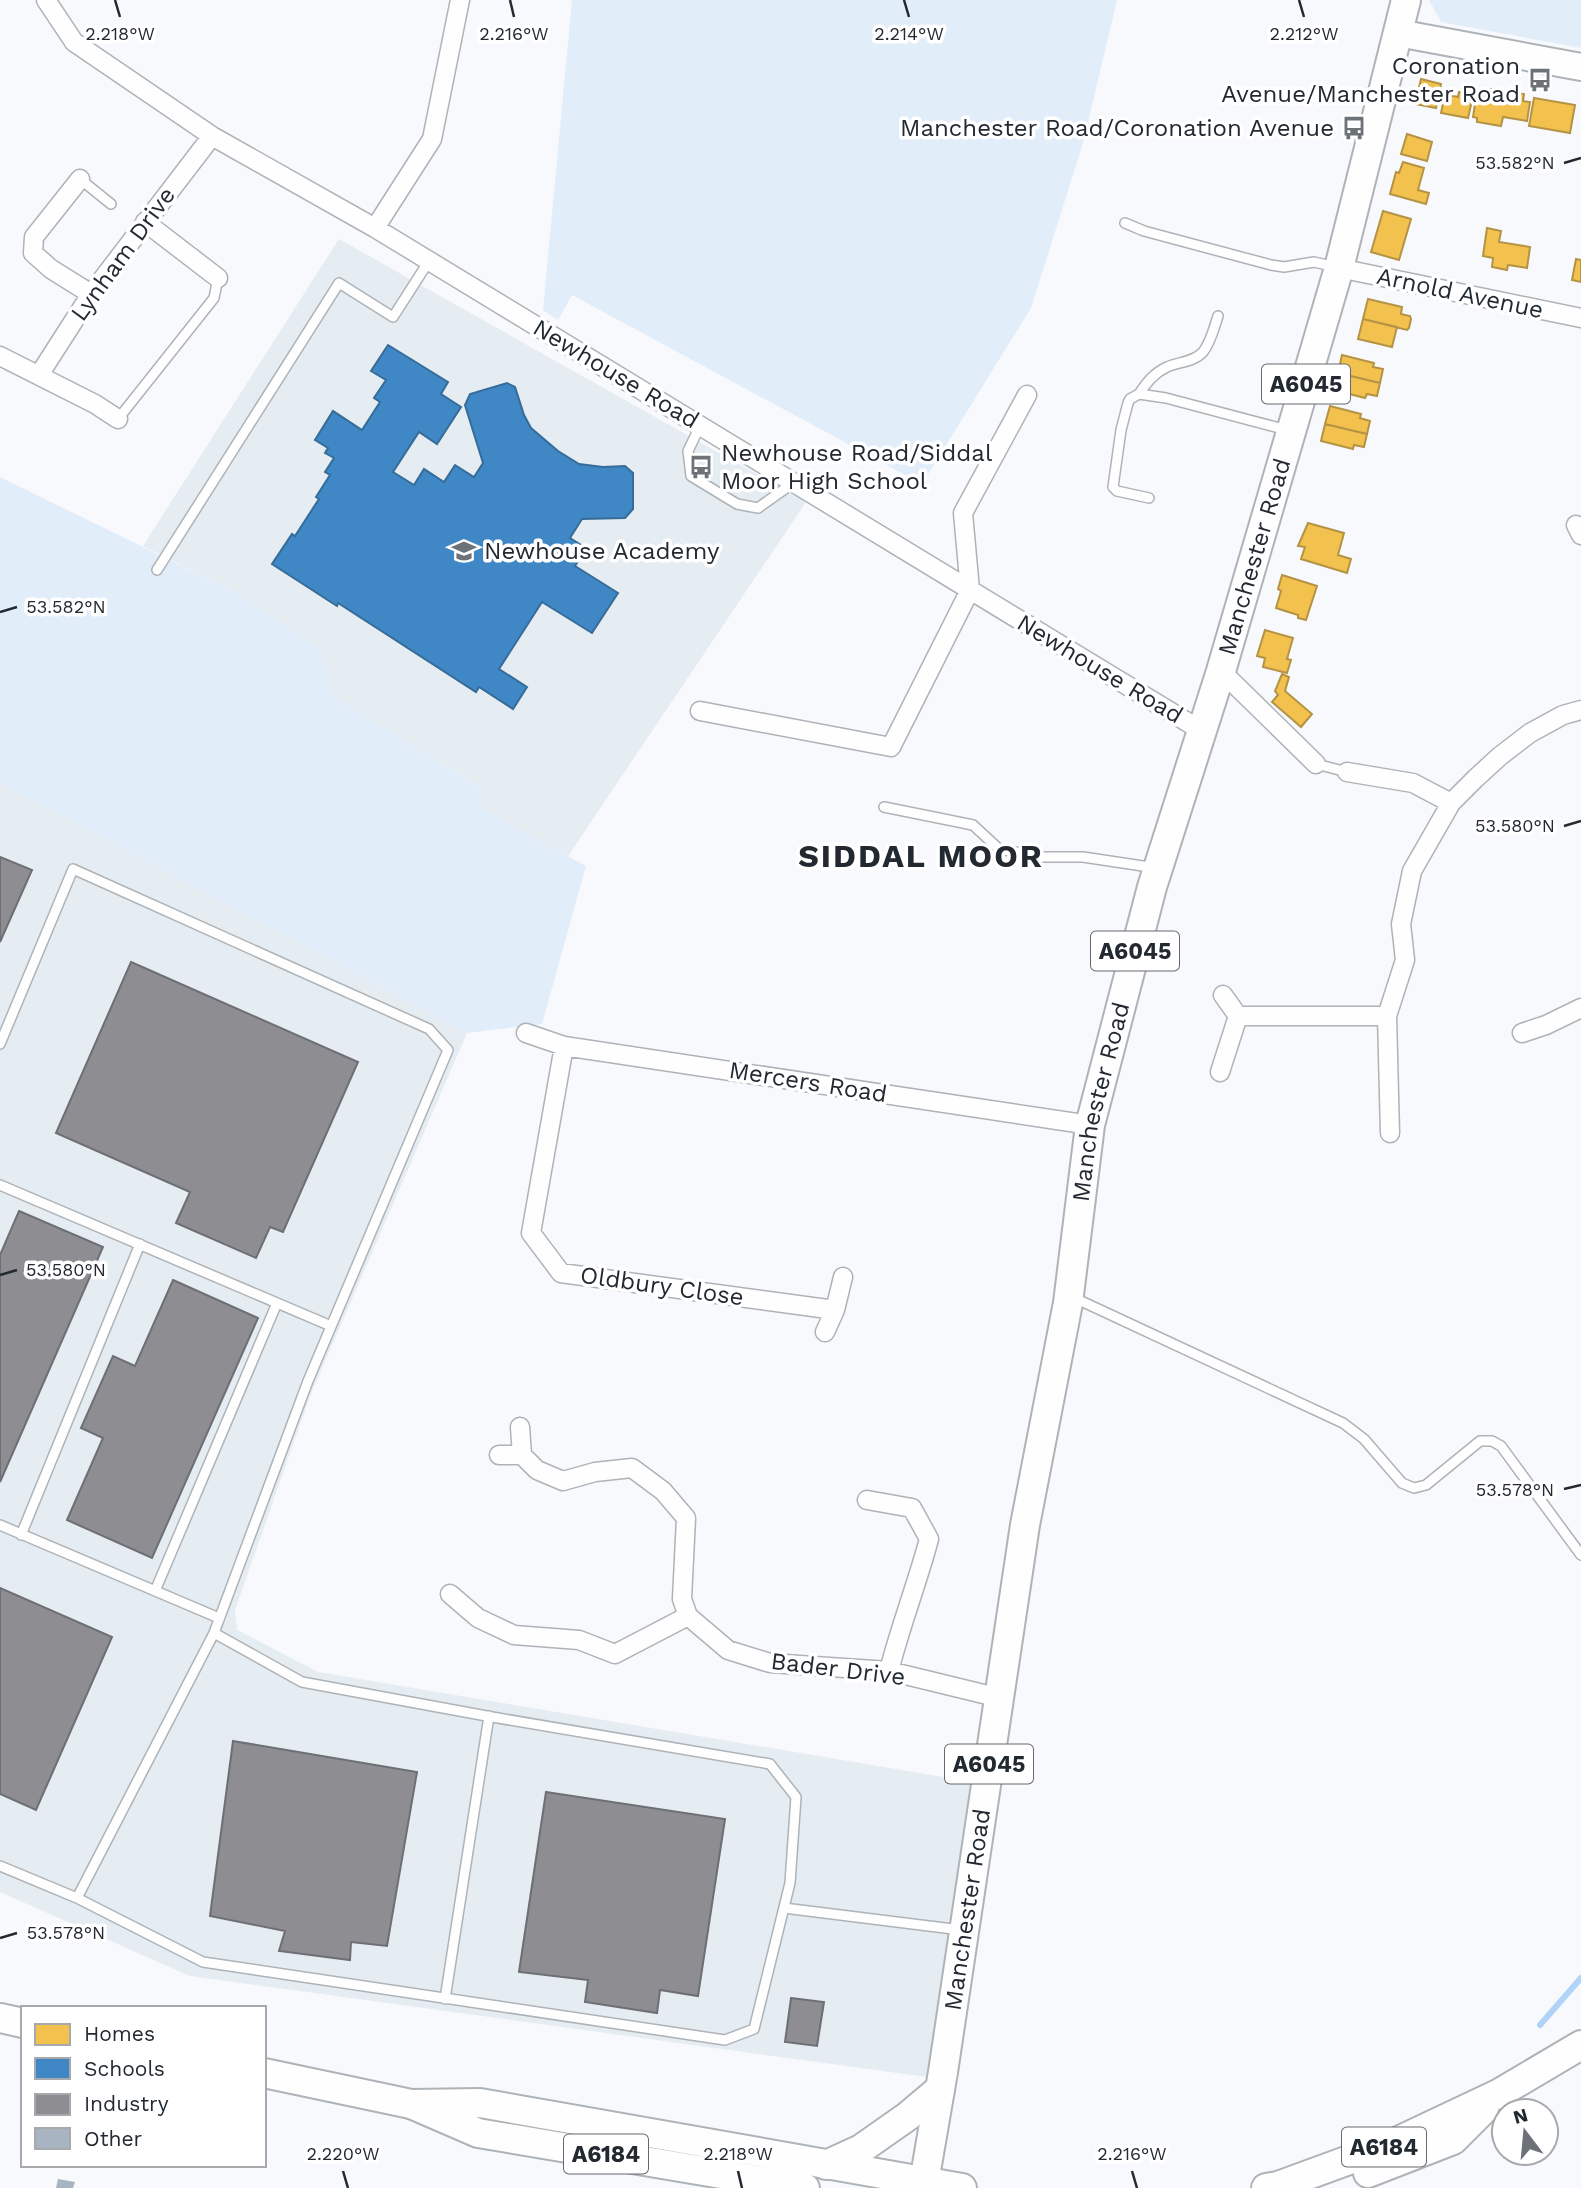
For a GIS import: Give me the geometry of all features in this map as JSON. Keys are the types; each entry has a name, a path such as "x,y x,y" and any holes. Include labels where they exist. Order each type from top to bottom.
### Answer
{"main road":[{"name":"Manchester Road","path":"923,2185 940,2089 1025,1525 1069,1299 1090,1125 1158,868 1221,671 1339,268 1406,0"},
{"path":"0,2018 21,2022"},
{"name":"A6184","path":"1266,2188 1390,2145 1498,2094 1581,2045"},
{"name":"A6184","path":"266,2073 411,2104 478,2133 805,2188"},
{"path":"826,2165 861,2149 908,2116 940,2089"},
{"name":"A6184","path":"1328,2188 1452,2140 1498,2094"},
{"name":"A6184","path":"411,2104 480,2103 923,2185 962,2188"}],"street":[{"name":"Newhouse Road","path":"46,0 74,42 212,136 375,228 1202,731"},
{"path":"375,228 432,139 460,0"},
{"path":"1398,33 1581,67"},
{"name":"Lynham Drive","path":"39,375 91,294 212,136"},
{"path":"80,180 34,237 33,253 51,269 91,294"},
{"path":"145,222 218,278"},
{"name":"Arnold Avenue","path":"1339,268 1581,318"},
{"path":"0,356 95,404 118,419"},
{"path":"700,711 891,747 970,590 963,513 1027,395"},
{"path":"1221,671 1316,764"},
{"path":"1390,1133 1387,1016 1405,960 1401,924 1412,871 1451,803 1500,756 1530,733 1563,715 1581,710"},
{"path":"1382,778 1385,760"},
{"path":"1347,772 1413,783 1451,803"},
{"path":"1223,995 1238,1016"},
{"path":"1522,1033 1546,1026 1581,1008"},
{"path":"1238,1016 1387,1016"},
{"path":"1220,1072 1238,1016"},
{"name":"Mercers Road","path":"526,1033 564,1046 1090,1125"},
{"name":"Oldbury Close","path":"564,1046 531,1233 561,1273 835,1310"},
{"path":"825,1332 835,1310 843,1278"},
{"path":"450,1594 478,1618 514,1635 579,1640 615,1654 688,1616 682,1600 686,1518 663,1491 632,1468 595,1472 563,1481 537,1470 522,1455 520,1427"},
{"path":"499,1455 522,1455"},
{"path":"867,1500 912,1508 929,1539 889,1671"},
{"name":"Bader Drive","path":"688,1616 728,1650 770,1663 889,1671 1000,1698"}],"lane":[{"path":"80,180 111,204"},
{"path":"1125,223 1144,231 1271,265 1283,267 1314,262 1339,268"},
{"path":"157,570 339,283 393,317 429,261"},
{"path":"118,419 214,298 218,278"},
{"path":"1149,498 1117,491 1112,486 1128,403 1139,394 1150,377 1202,354 1219,316"},
{"path":"1139,394 1166,398 1292,431"},
{"path":"700,426 688,451 691,476 737,504 758,508 793,482"},
{"path":"1316,764 1347,772"},
{"path":"884,807 973,825 999,849 1043,857 1083,858 1158,868"},
{"path":"0,1044 73,869 429,1029 448,1050 308,1381 214,1633 77,1898"},
{"path":"0,1185 331,1326"},
{"path":"21,1535 140,1244"},
{"path":"1069,1299 1081,1301 1343,1423 1364,1439 1402,1483 1414,1489 1426,1485 1480,1441 1492,1440 1501,1446 1581,1555"},
{"path":"155,1591 277,1303"},
{"path":"0,1525 219,1618"},
{"path":"0,1866 77,1898 203,1962 725,2040 754,2029 790,1883 796,1797 770,1764 302,1682 214,1633"},
{"path":"445,1999 489,1716"},
{"path":"784,1908 963,1930"}],"shaded area":[{"path":"572,0 1117,0 1083,143 1031,308 922,484 572,295 558,320 543,310"},
{"path":"1429,0 1581,0 1581,48 1441,22"},
{"name":"Newhouse Academy","path":"339,239 806,502 568,856 477,807 482,788 332,696 320,649 235,592 143,546"},
{"path":"0,477 235,592 320,649 333,696 483,789 478,807 586,866 542,1024 467,1033 0,783"},
{"path":"0,783 467,1033 310,1396 235,1610 237,1630 318,1672 973,1782 927,2077 190,1976 0,1892"}],"building: Homes":[{"path":"1421,79 1441,84 1436,108 1415,104"},
{"path":"1488,89 1524,94 1523,101 1530,102 1527,121 1503,117 1501,126 1477,122 1477,118 1473,117 1477,91 1487,93"},
{"path":"1459,92 1473,96 1468,118 1441,113 1445,94 1458,97"},
{"path":"1534,98 1575,105 1570,133 1529,126"},
{"path":"1407,134 1432,142 1427,161 1401,154"},
{"path":"1403,162 1424,168 1418,190 1429,193 1426,204 1390,194 1396,172 1399,173"},
{"path":"1383,211 1411,219 1399,260 1371,252"},
{"path":"1487,228 1501,231 1499,242 1530,247 1527,268 1508,265 1507,270 1492,267 1493,258 1483,256"},
{"path":"1576,259 1581,260 1581,282 1572,280"},
{"path":"1368,299 1402,307 1401,314 1410,316 1411,319 1409,328 1407,330 1363,319"},
{"path":"1363,319 1397,327 1392,347 1358,339"},
{"path":"1342,355 1374,363 1373,367 1383,369 1380,383 1338,373"},
{"path":"1338,373 1380,383 1377,396 1367,394 1365,398 1334,390"},
{"path":"1330,406 1361,414 1360,418 1370,421 1367,434 1325,424"},
{"path":"1325,424 1367,434 1364,447 1354,445 1353,449 1321,441"},
{"path":"1308,523 1344,533 1338,555 1351,559 1347,573 1301,559 1305,547 1298,546"},
{"path":"1282,575 1317,586 1306,620 1276,608"},
{"path":"1265,630 1293,638 1287,659 1291,660 1287,673 1263,667 1265,658 1257,656"},
{"path":"1282,674 1289,677 1285,691 1312,714 1301,727 1272,702 1278,695 1275,691"}],"building: Schools":[{"path":"388,345 448,382 441,394 461,407 437,444 419,432 393,472 414,485 424,469 444,482 455,465 474,477 483,463 465,405 470,394 507,383 515,387 531,428 558,451 579,464 625,466 633,473 633,509 625,518 582,519 570,538 586,548 575,566 618,593 592,633 542,602 499,669 527,687 513,709 479,687 476,692 272,564 292,534 295,536 319,499 316,497 330,475 325,472 334,458 325,453 328,448 315,440 333,411 362,430 380,402 374,398 386,380 371,371"}],"building: Industry":[{"path":"0,857 32,870 0,942"},
{"path":"131,962 358,1062 283,1232 270,1227 256,1258 176,1223 190,1192 56,1133"},
{"path":"19,1211 103,1247 0,1482 0,1255"},
{"path":"173,1280 258,1318 152,1558 67,1520 103,1438 81,1428 113,1356 135,1366"},
{"path":"0,1588 112,1637 36,1810 0,1794"},
{"path":"233,1741 417,1772 387,1946 351,1942 350,1960 279,1951 285,1931 210,1916"},
{"path":"546,1792 725,1819 698,1996 660,1990 657,2013 585,2002 588,1980 519,1972"},
{"path":"791,1998 824,2002 817,2046 785,2042"}],"building: Other":[{"path":"58,2179 75,2182 73,2188 56,2188"}],"waterway":[{"path":"1540,2025 1581,1978"}],"place":[{"name":"Coronation Avenue/Manchester Road","path":"1540,80"},
{"name":"Manchester Road/Coronation Avenue","path":"1354,128"},
{"name":"Newhouse Road/Siddal Moor High School","path":"701,467"},
{"name":"Newhouse Academy","path":"464,551"}],"district":[{"name":"SIDDAL MOOR","path":"921,856"}]}
